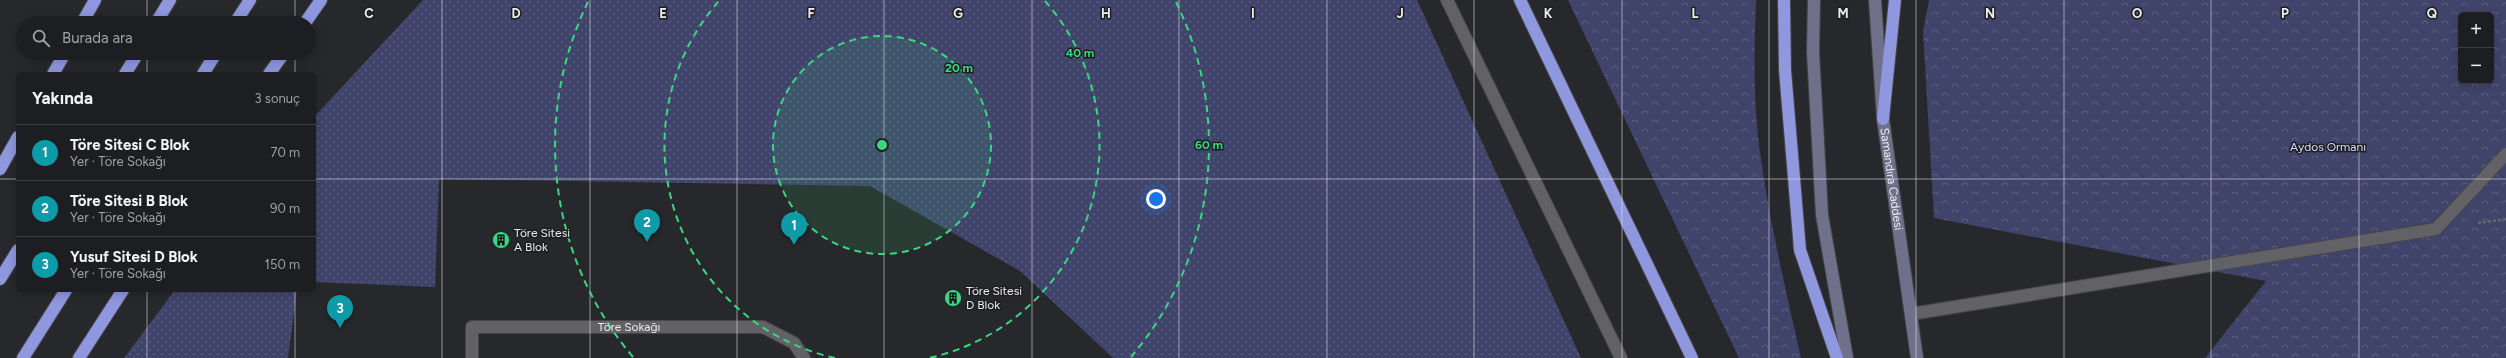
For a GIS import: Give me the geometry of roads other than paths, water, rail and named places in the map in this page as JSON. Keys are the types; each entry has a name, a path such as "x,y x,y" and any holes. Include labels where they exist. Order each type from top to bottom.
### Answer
{"highway":[{"path":"86,16 95,0"},
{"path":"160,16 170,0"},
{"path":"240,16 250,0"},
{"path":"310,16 321,0"},
{"path":"1520,0 1692,358"},
{"path":"1784,0 1785,70 1800,250 1837,358"},
{"path":"1883,119 1895,0"},
{"path":"54,72 61,60"},
{"path":"126,72 134,60"},
{"path":"204,72 212,60"},
{"path":"270,72 279,60"},
{"path":"0,169 16,141"},
{"path":"0,279 16,253"},
{"path":"23,358 65,292"},
{"path":"79,358 122,292"}],"main road":[{"path":"1814,0 1813,52 1822,215 1847,358"},
{"name":"Samandıra Caddesi","path":"1875,0 1883,119 1917,358"}],"street":[{"path":"1447,0 1622,358"},
{"path":"1911,314 2436,228 2506,154"},
{"name":"Töre Sokağı","path":"472,358 472,327 763,327 794,343 804,358"}],"place":[{"name":"Töre Sitesi A Blok","path":"501,240"},
{"name":"Töre Sitesi B Blok","path":"647,242"},
{"name":"Töre Sitesi C Blok","path":"794,245"},
{"name":"Töre Sitesi D Blok","path":"953,298"},
{"name":"Yusuf Sitesi D Blok","path":"340,328"}],"park label":[{"name":"Aydos Ormanı","path":"2328,147"}]}
